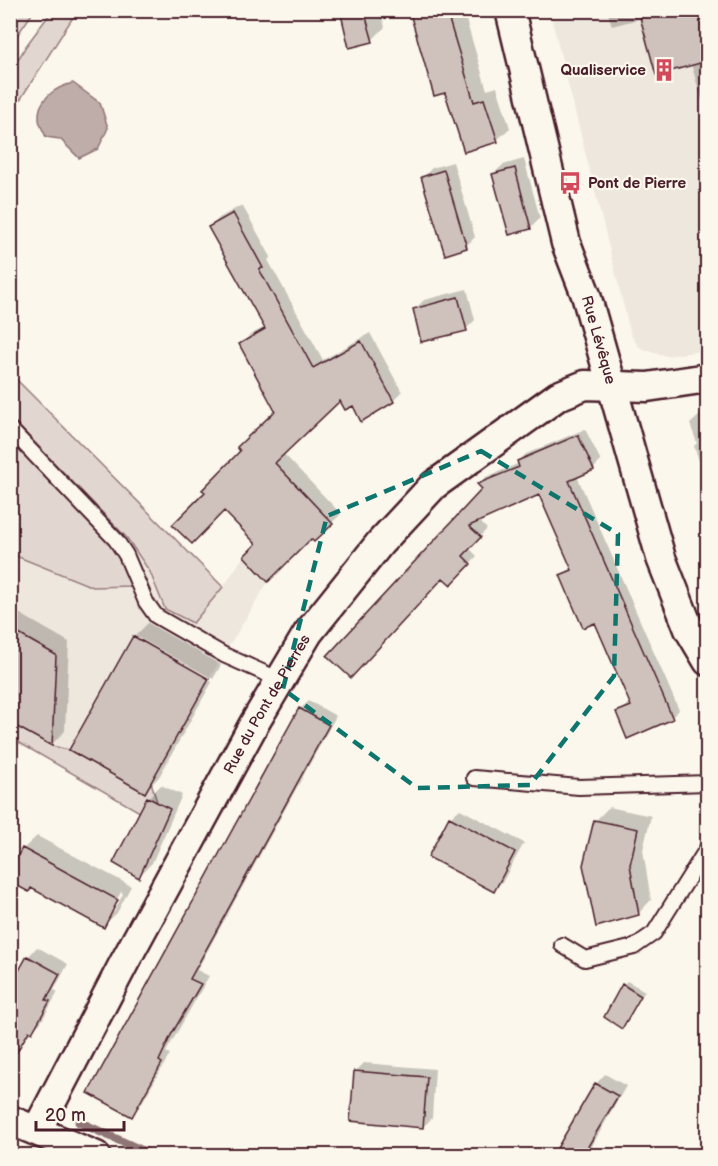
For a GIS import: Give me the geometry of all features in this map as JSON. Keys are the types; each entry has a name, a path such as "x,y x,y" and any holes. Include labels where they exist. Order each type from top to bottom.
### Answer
{"street":[{"name":"Rue Lévêque","path":"510,10 569,253 586,295 664,567 689,629 708,661"},
{"name":"Rue du Pont de Pierres","path":"37,1130 130,953 280,680 308,633 380,543 434,485 558,396 585,385 646,387 708,378"},
{"path":"10,1120 96,1155"}],"lane":[{"path":"10,429 116,540 126,555 146,602 156,616 224,655 280,680"},
{"path":"474,778 579,787 708,783"},
{"path":"562,945 585,959 634,947 654,933 708,847"}],"highlighted area":[{"path":"481,451 618,534 614,676 530,785 417,788 283,689 327,516"}],"shaded area":[{"path":"556,10 707,11 707,350 667,356 643,349 638,346 631,335 550,12"},
{"path":"10,11 34,11 11,44"},
{"path":"52,11 77,11 11,114 11,72 26,46"},
{"path":"73,83 100,103 108,128 98,149 79,158 60,139 46,137 39,119 44,100 54,91"},
{"path":"10,373 223,587 244,556 268,582 209,679 151,782 157,802 150,818 11,738"},
{"path":"10,373 223,587 193,623 165,609 150,572 127,538 11,418"},
{"path":"10,437 117,552 131,586 93,587 11,554"},
{"path":"11,723 52,746 69,750 145,793 151,782 157,802 150,818 11,738"}],"building":[{"path":"340,10 364,10 373,42 349,48"},
{"path":"409,10 446,10 474,102 484,99 498,142 464,152 445,93 434,96"},
{"name":"Qualiservice","path":"638,10 708,10 708,61 656,75"},
{"path":"515,168 531,229 509,235 492,174"},
{"path":"444,170 467,248 445,255 421,177"},
{"path":"233,213 263,268 259,269 313,368 361,341 394,402 361,422 353,406 345,410 340,401 275,463 333,524 314,542 311,539 268,582 244,556 256,544 224,511 192,544 172,525 205,492 202,490 240,451 237,447 275,411 239,344 265,329 208,227"},
{"path":"458,297 467,331 421,342 413,309"},
{"path":"578,435 594,470 569,481 673,719 627,739 616,712 631,706 595,623 583,628 571,601 560,575 572,570 539,495 469,526 481,537 463,556 471,564 451,585 443,578 351,678 327,656 482,489 477,484 519,467 517,461"},
{"path":"10,629 56,655 52,746 10,723"},
{"path":"133,636 209,679 145,793 69,750"},
{"path":"299,708 329,725 190,979 201,984 171,1035 159,1061 162,1063 132,1117 88,1093"},
{"path":"147,797 170,809 139,878 113,863"},
{"path":"449,817 515,852 494,892 428,857"},
{"path":"594,820 638,829 630,865 639,915 596,927 583,865"},
{"path":"22,848 118,900 104,928 31,888 29,892 10,882 10,870"},
{"path":"27,956 60,974 46,1000 50,1001 32,1033 29,1031 10,1064 10,987"},
{"path":"622,984 641,996 622,1029 604,1017"},
{"path":"354,1071 427,1077 423,1128 350,1121"},
{"path":"595,1083 618,1096 583,1155 553,1155"}],"waterway":[{"path":"79,1122 154,1156"}],"place":[{"name":"Qualiservice","path":"664,70"},
{"name":"Pont de Pierre","path":"570,183"}]}
